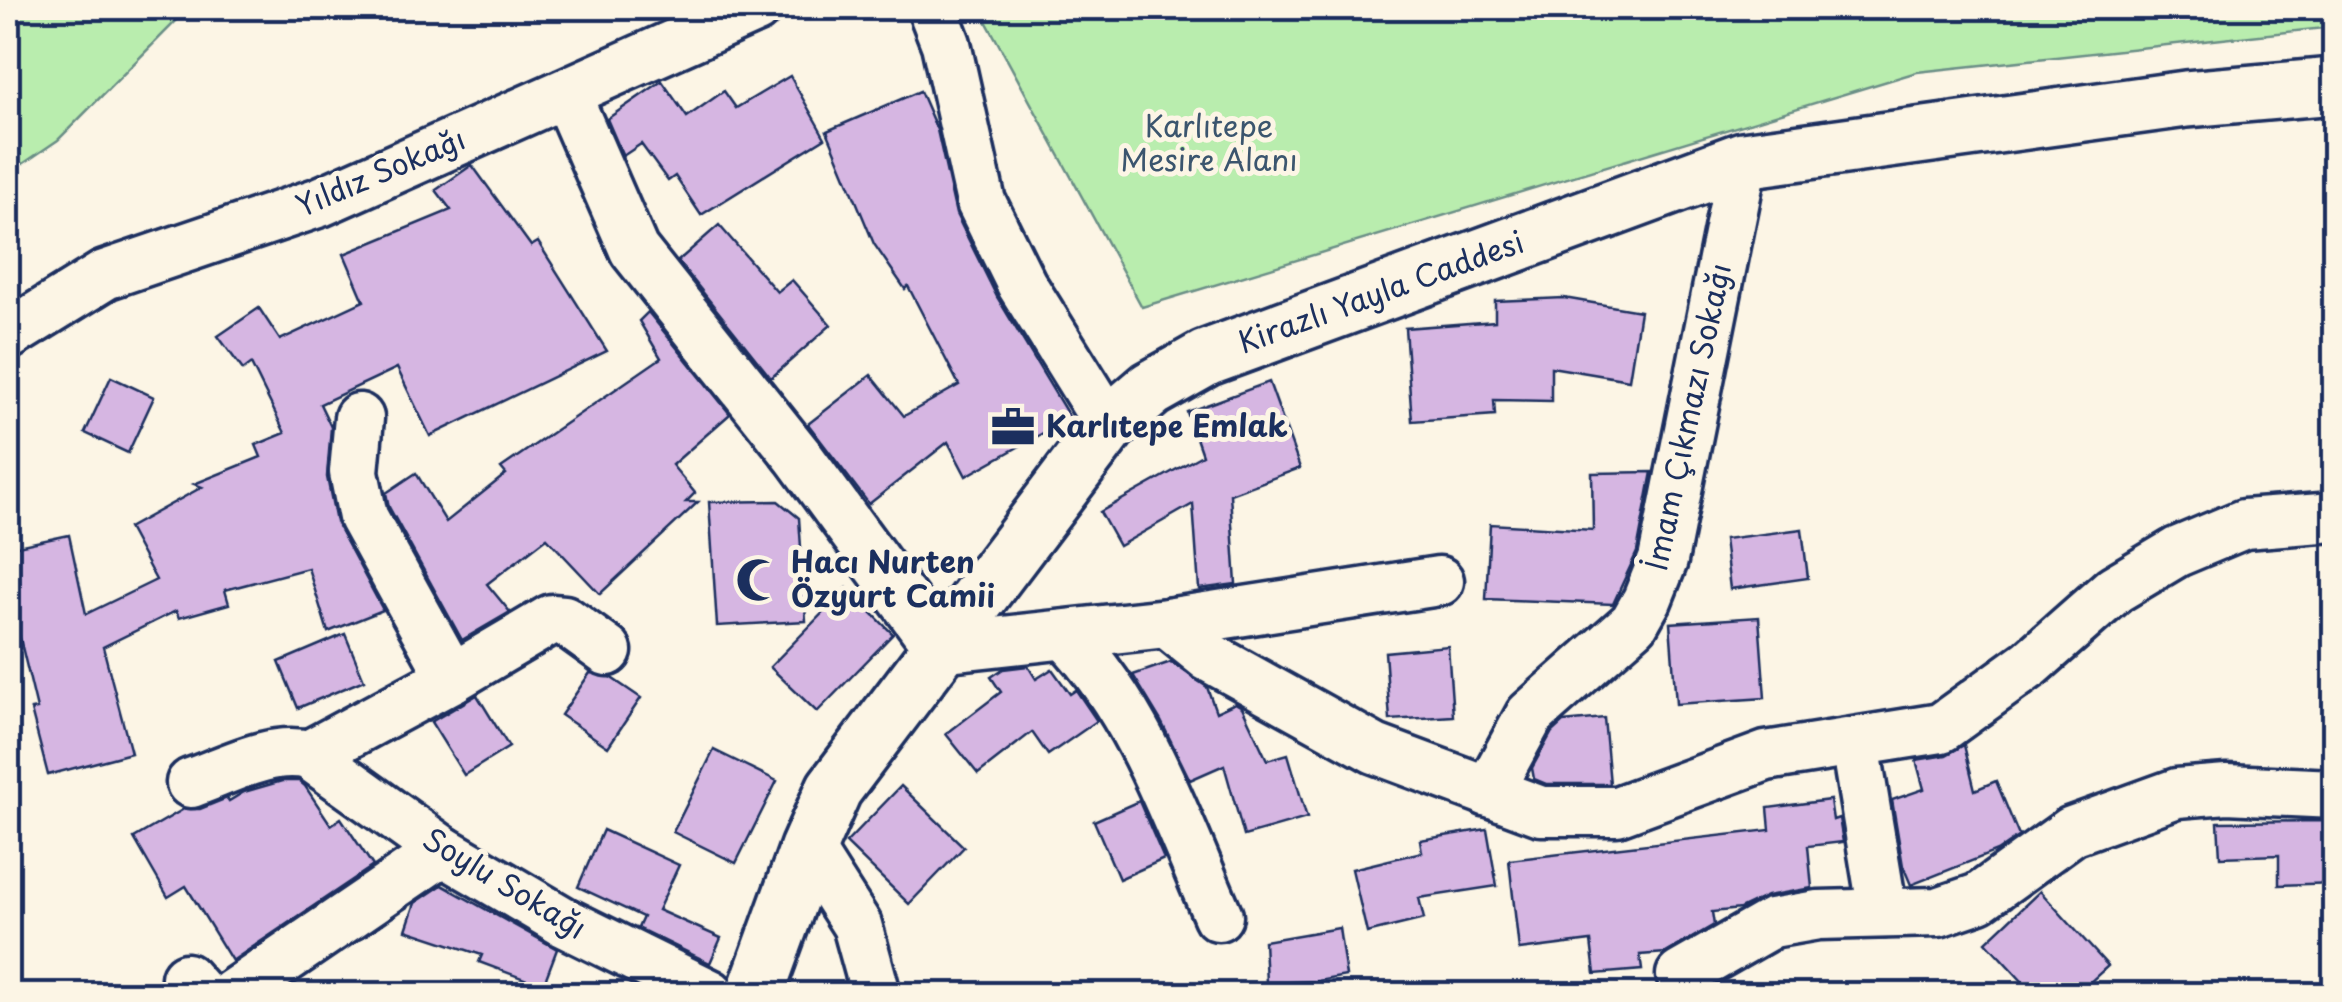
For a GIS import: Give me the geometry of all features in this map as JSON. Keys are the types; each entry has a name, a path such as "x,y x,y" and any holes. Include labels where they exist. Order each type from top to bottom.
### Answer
{"main road":[{"name":"Kirazlı Yayla Caddesi","path":"755,994 808,848 834,789 1109,425 1151,390 1206,358 1743,160 2186,99 2334,86"}],"street":[{"name":"Yıldız Sokağı","path":"8,336 104,274 320,202 756,8"},
{"path":"932,8 946,44 981,202 1022,285 1109,425"},
{"path":"566,94 634,250 798,456 938,648 1168,623 1439,581"},
{"name":"İmam Çıkmazı Sokağı","path":"1488,792 1530,714 1634,623 1648,600 1663,560 1743,160"},
{"path":"360,418 354,472 363,517 452,678"},
{"path":"1168,623 1209,657 1375,750 1541,811 1617,810 1766,756 1941,728 2031,663 2115,589 2177,552 2244,524 2334,517"},
{"path":"191,783 270,755 291,751 309,756 552,619 564,620 608,651"},
{"path":"1067,636 1120,701 1218,916"},
{"path":"1855,744 1883,913"},
{"name":"Soylu Sokağı","path":"309,756 443,851 564,922 710,994"},
{"path":"1681,975 1772,923 1818,915 1938,912 1979,898 2072,831 2178,793 2227,788 2334,794"},
{"path":"808,848 857,925 876,994"},
{"path":"233,994 443,851"}],"green space":[{"path":"8,8 189,8 58,140 8,174"},
{"name":"Karlıtepe Mesire Alanı","path":"979,8 2334,8 2334,27 1917,72 1142,307"}],"building":[{"path":"790,76 825,138 701,215 675,176 668,181 641,144 623,156 607,119 662,81 687,117 724,91 736,108"},
{"path":"920,91 937,130 956,214 997,297 1070,418 966,476 948,442 869,504 808,424 871,375 904,416 959,385 908,286 905,289 874,244 827,131"},
{"path":"472,165 531,246 538,242 607,351 430,436 397,368 320,404 331,427 327,477 336,522 383,610 328,632 308,568 225,590 229,604 179,618 176,611 103,647 131,753 48,775 31,710 37,709 8,601 8,548 69,535 86,614 156,580 128,528 202,487 194,484 261,457 256,445 285,433 251,364 243,370 218,336 259,308 280,340 364,301 344,254 451,210 436,190"},
{"path":"719,225 777,292 792,280 831,325 771,378 678,261"},
{"path":"1564,298 1640,311 1629,380 1551,367 1551,401 1494,400 1495,415 1412,421 1405,328 1495,321 1495,301"},
{"path":"648,312 730,414 672,465 695,493 686,502 698,502 600,594 547,538 487,584 510,612 462,640 389,507 386,493 416,473 446,522 506,474 501,468 661,358 639,321"},
{"path":"111,377 154,397 128,453 85,433"},
{"path":"1269,382 1300,468 1230,494 1236,584 1199,589 1193,504 1119,546 1100,512 1202,455 1187,412"},
{"path":"1652,472 1637,552 1613,604 1486,599 1490,524 1593,530 1592,473"},
{"name":"Hacı Nurten Özyurt Camii","path":"778,501 799,518 806,621 717,626 709,502"},
{"path":"1802,529 1808,578 1730,589 1724,539"},
{"path":"847,588 893,634 817,712 770,667"},
{"path":"1759,617 1765,698 1676,704 1670,623"},
{"path":"345,634 364,680 298,708 279,662"},
{"path":"1448,646 1453,716 1390,720 1385,652"},
{"path":"1171,662 1207,687 1216,712 1235,703 1242,707 1267,760 1288,754 1307,818 1244,836 1224,765 1190,780 1133,675"},
{"path":"1028,666 1036,679 1052,669 1070,694 1076,690 1097,721 1048,755 1032,732 978,774 946,734 1001,692 991,677 1003,669"},
{"path":"590,673 610,677 641,698 608,747 561,715"},
{"path":"477,695 509,747 464,775 431,722"},
{"path":"1604,718 1610,784 1546,784 1534,779 1532,768 1552,732 1563,722"},
{"path":"1964,745 1975,790 1996,781 2019,836 1997,851 1911,885 1903,866 1892,800 1924,789 1916,760 1946,755"},
{"path":"714,750 777,781 736,863 673,832"},
{"path":"282,781 299,781 305,786 331,825 341,818 373,866 232,961 186,886 168,897 134,838 184,809 200,809 227,798 229,801 244,792"},
{"path":"901,786 964,847 909,904 846,843"},
{"path":"1830,800 1833,820 1839,818 1843,842 1808,846 1812,888 1767,896 1740,909 1712,912 1714,925 1666,953 1640,955 1642,970 1595,974 1591,941 1519,950 1509,860 1770,830 1768,808"},
{"path":"1139,801 1164,859 1119,879 1094,821"},
{"path":"2334,821 2334,883 2279,885 2279,855 2220,857 2218,822"},
{"path":"1487,829 1497,886 1419,898 1424,919 1367,933 1352,869 1422,852 1420,840"},
{"path":"603,830 679,865 658,910 721,938 710,963 638,928 643,917 578,887"},
{"path":"442,885 557,949 543,986 479,962 482,955 406,930 415,903"},
{"path":"2040,891 2108,966 2077,994 2034,994 1986,942"},
{"path":"1339,928 1346,976 1266,983 1264,941"}],"place":[{"name":"Karlıtepe Emlak","path":"1013,427"},
{"name":"Hacı Nurten Özyurt Camii","path":"758,580"}]}
